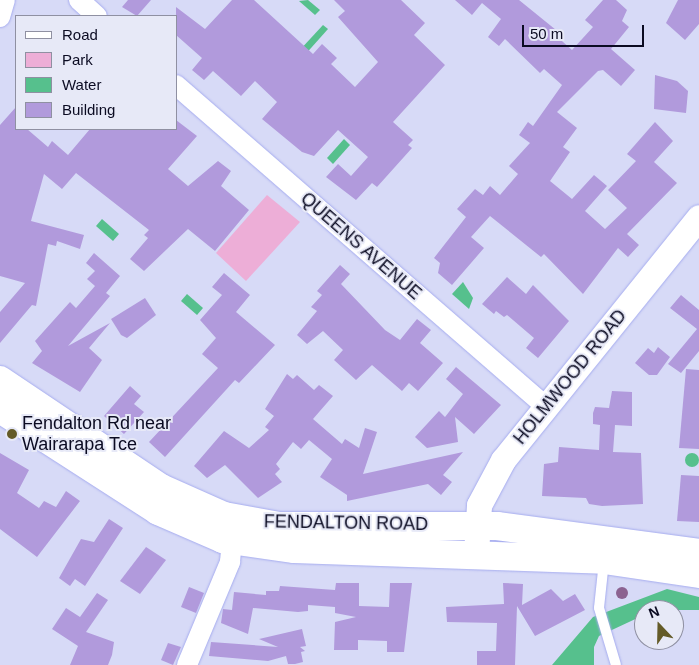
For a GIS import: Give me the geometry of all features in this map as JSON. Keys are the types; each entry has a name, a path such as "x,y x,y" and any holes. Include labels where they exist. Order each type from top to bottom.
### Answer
{"main road":[{"name":"FENDALTON ROAD","path":"0,380 161,488 224,516 279,526 476,526 699,553"},
{"name":"FENDALTON ROAD","path":"0,409 158,512 232,541 294,549 476,553 604,560 699,574"}],"street":[{"path":"0,17 5,0"},
{"path":"79,0 96,15"},
{"name":"QUEENS AVENUE","path":"178,87 546,407"},
{"name":"HOLMWOOD ROAD","path":"476,553 476,526 490,480 546,407 699,217"},
{"path":"186,665 230,562 232,541"}],"lane":[{"path":"604,560 599,608 616,665"}],"green space":[{"path":"267,195 300,222 246,281 216,253"}],"water":[{"path":"308,0 320,10 315,15 299,1"},
{"path":"323,25 328,29 303,57 298,52"},
{"path":"344,139 350,145 333,164 327,158"},
{"path":"102,219 119,234 113,241 96,226"},
{"path":"463,282 473,298 469,309 452,294"},
{"path":"187,294 203,308 197,315 181,301"},
{"path":"692,453 697,455 699,460 697,465 692,467 687,465 685,460 687,455"},
{"path":"667,589 699,597 699,610 684,610 684,600 638,600"},
{"path":"634,601 634,620 599,636 594,647 594,665 552,665 593,617"}],"building":[{"path":"128,0 151,0 138,15 122,7"},
{"path":"232,0 254,0 313,54 322,44 337,58 331,64 355,87 378,62 338,17 345,11 334,0 401,0 425,23 414,35 445,65 393,122 413,140 408,145 412,148 377,187 372,183 356,200 326,177 338,164 351,176 368,157 338,130 314,156 302,152 262,119 277,102 255,81 241,96 213,71 204,80 192,70 202,58 178,37 176,7 205,29"},
{"path":"455,0 519,0 556,30 553,33 572,50 593,27 585,20 603,0 616,0 627,10 622,21 629,27 611,49 635,70 621,86 603,70 598,71 557,112 577,128 563,147 570,152 550,181 572,199 594,175 607,186 585,211 605,229 627,208 608,190 636,161 627,154 655,122 673,141 654,162 677,183 627,234 639,245 628,257 618,248 583,294 544,254 541,257 490,216 471,237 484,248 452,285 438,273 440,263 434,258 466,217 457,209 475,189 483,195 490,186 500,195 518,174 509,166 530,143 519,135 528,122 533,126 562,85 544,69 540,73 505,39 499,46 488,37 501,19 482,3 472,15"},
{"path":"678,0 699,0 699,24 685,40 666,23"},
{"path":"655,75 677,81 688,91 686,113 654,109"},
{"path":"15,108 15,130 28,130 48,147 52,141 68,155 89,130 178,130 178,122 197,136 168,169 188,186 218,161 231,171 221,186 249,210 215,251 188,229 144,271 130,259 148,238 144,235 149,230 76,173 62,189 44,174 31,221 84,235 80,249 57,241 56,246 48,244 36,306 32,305 0,343 0,312 25,283 0,276 0,125"},
{"path":"94,253 120,276 106,293 110,296 68,346 110,323 89,348 102,360 80,392 32,363 42,351 35,341 70,302 76,308 95,286 87,279 95,271 86,263"},
{"path":"340,265 350,274 341,284 385,330 400,340 417,319 431,330 420,343 443,363 418,391 409,383 402,391 372,365 356,380 334,360 343,350 323,331 307,344 297,335 317,311 311,307 322,295 317,291"},
{"path":"224,273 250,295 236,312 275,345 239,383 235,380 165,457 149,442 218,368 202,354 216,338 200,320 222,295 212,287"},
{"path":"507,277 526,294 533,285 569,321 538,358 526,348 534,338 507,315 504,317 496,311 494,314 482,304"},
{"path":"681,295 699,310 699,351 681,373 668,364 697,329 670,308"},
{"path":"145,298 156,315 127,338 121,335 111,319"},
{"path":"658,347 670,357 657,375 649,375 635,363 648,348 654,353"},
{"path":"456,367 501,405 474,434 455,417 458,442 427,448 415,437 439,411 445,417 463,394 446,379"},
{"path":"686,369 699,370 699,449 679,448"},
{"path":"287,374 293,379 297,375 314,390 319,385 333,396 313,419 342,444 345,439 359,448 365,428 377,432 363,474 463,452 443,475 452,482 441,495 428,484 347,501 347,495 320,477 332,459 309,440 301,449 293,442 276,464 280,469 275,474 282,482 258,498 225,465 207,478 194,466 224,431 249,448 269,430 265,427 274,416 265,409"},
{"path":"130,386 141,396 134,404 144,412 124,434 104,416"},
{"path":"612,391 632,392 632,426 615,425 613,452 641,453 643,504 602,506 589,504 586,498 542,496 544,464 558,462 559,447 599,450 600,425 593,424 593,413 595,407 609,408"},
{"path":"0,453 29,470 17,493 39,508 44,501 56,507 66,491 80,501 37,557 0,529"},
{"path":"681,475 699,476 699,522 677,521"},
{"path":"109,519 123,528 85,586 75,579 70,586 59,578 81,539 94,542"},
{"path":"146,547 166,560 140,594 120,581"},
{"path":"336,583 359,583 359,606 389,607 390,583 412,583 404,652 387,652 387,641 358,640 358,650 334,650 335,622 356,617 335,613 335,607 308,605 308,611 298,612 253,608 248,634 221,623 223,609 232,610 234,592 266,595 266,591 279,591 280,586 335,590"},
{"path":"503,583 523,584 522,605 551,589 563,601 575,594 585,610 535,636 517,606 515,665 477,665 477,651 496,651 497,623 447,622 446,607 504,604"},
{"path":"189,587 204,593 196,613 181,607"},
{"path":"97,593 108,600 86,632 114,642 112,655 108,665 70,665 78,646 52,629 66,608 80,617"},
{"path":"302,629 306,646 300,647 305,651 301,652 303,662 288,664 286,656 268,661 209,656 211,642 278,647 259,639"},
{"path":"168,643 181,647 173,665 161,660"}],"place":[{"name":"Fendalton Rd near Wairarapa Tce","path":"12,434"}]}
